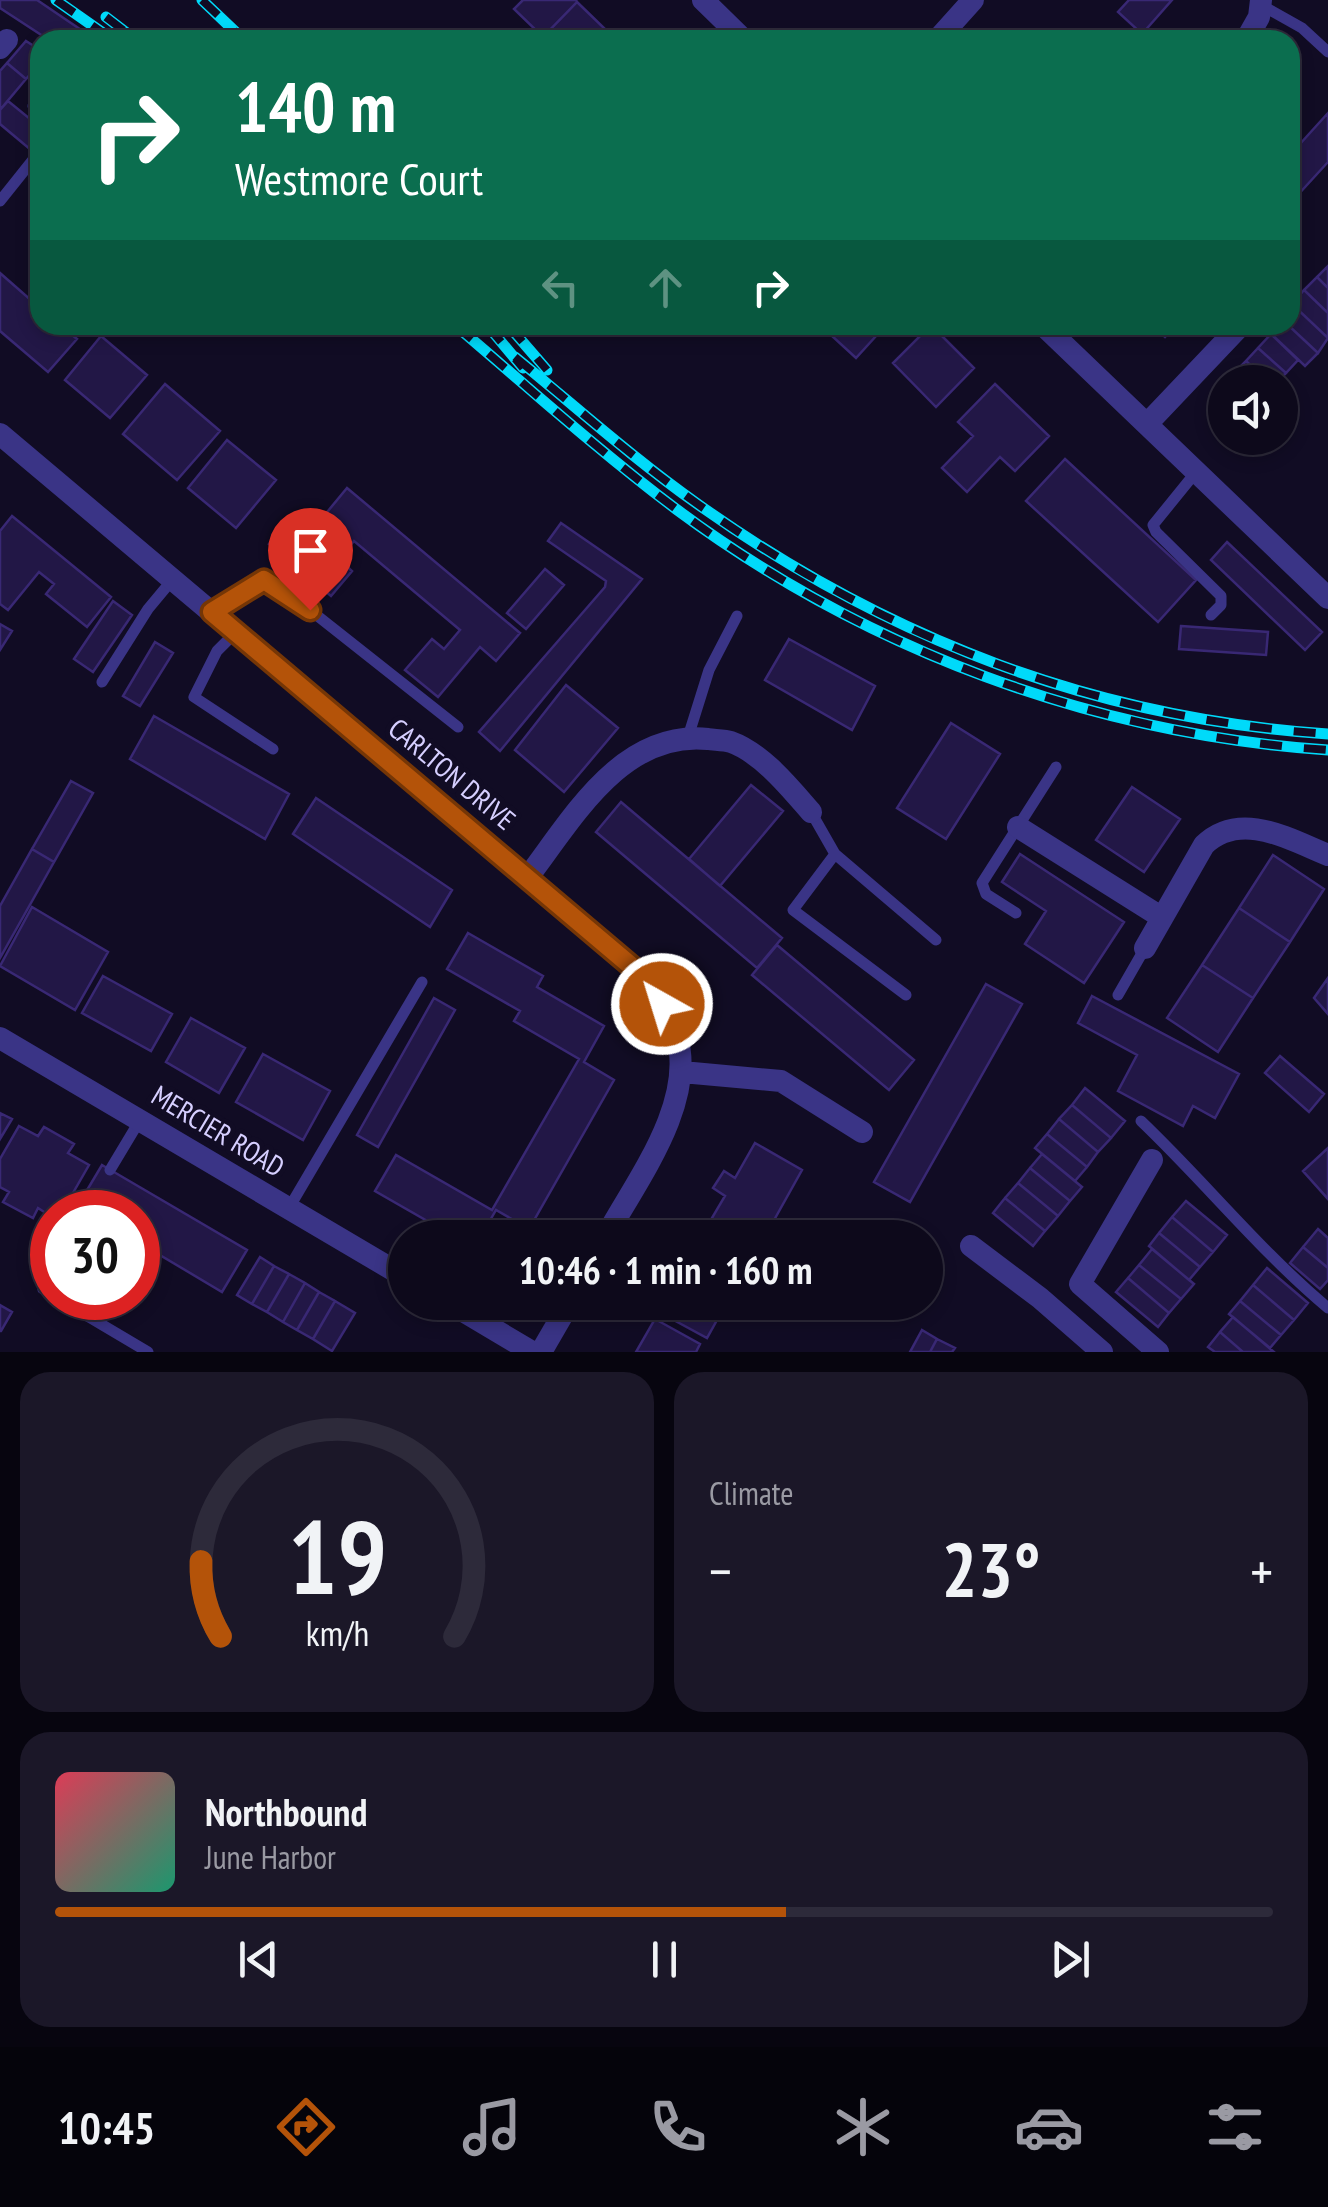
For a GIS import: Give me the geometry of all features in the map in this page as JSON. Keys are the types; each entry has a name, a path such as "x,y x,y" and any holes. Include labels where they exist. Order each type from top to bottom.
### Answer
{"street":[{"path":"703,0 734,30"},
{"path":"946,30 973,0"},
{"path":"1250,30 1262,3"},
{"path":"1054,335 1328,598"},
{"path":"1147,424 1232,335"},
{"name":"CARLTON DRIVE","path":"0,434 643,976 677,1036 682,1072 670,1117 615,1220"},
{"path":"528,877 590,796 624,762 648,748 688,737 731,742 774,770 812,812"},
{"path":"1018,827 1161,917"},
{"path":"1145,948 1204,845 1214,836 1229,829 1272,832 1328,855"},
{"name":"MERCIER ROAD","path":"0,1038 388,1267"},
{"path":"682,1072 780,1081 862,1132"},
{"path":"1152,1160 1080,1284 1158,1352"},
{"path":"971,1246 1102,1352"},
{"path":"478,1320 532,1352"},
{"path":"542,1352 560,1320"}],"lane":[{"path":"1262,3 1302,28 1328,52"},
{"path":"0,201 30,164"},
{"path":"1196,472 1153,525 1221,596 1221,605 1211,615"},
{"path":"102,682 148,608 173,578"},
{"path":"212,612 264,580 310,610 458,727"},
{"path":"688,737 709,670 737,616"},
{"path":"236,632 218,651 194,698 273,748"},
{"path":"1016,913 986,894 982,883 1056,767"},
{"path":"812,812 835,854 936,940"},
{"path":"835,854 794,910 906,995"},
{"path":"1118,995 1145,948"},
{"path":"289,1208 422,982"},
{"path":"110,1170 140,1120"},
{"path":"1141,1121 1188,1166 1273,1261 1328,1308"},
{"path":"94,1320 148,1352"}],"building":[{"path":"0,0 37,0 81,30 34,30 0,8"},
{"path":"523,0 577,2 550,30 536,30 514,9"},
{"path":"1129,0 1172,0 1146,30 1138,30 1118,12"},
{"path":"577,2 605,29 604,30 550,30"},
{"path":"26,41 30,44 30,74 26,79 7,63"},
{"path":"7,63 26,79 0,110 0,71"},
{"path":"8,101 30,119 30,149 0,124 0,110"},
{"path":"1328,113 1328,162 1300,193 1300,144"},
{"path":"1328,266 1328,288 1317,277"},
{"path":"0,273 30,299 30,335 72,335 77,339 48,372 0,331"},
{"path":"1317,277 1328,288 1328,313 1304,290"},
{"path":"1304,290 1328,313 1328,338 1300,312 1300,295"},
{"path":"1300,312 1328,338 1318,353 1299,335"},
{"path":"831,335 877,335 856,358"},
{"path":"921,335 941,335 974,368 936,407 893,363"},
{"path":"1270,335 1298,360 1293,365 1277,365 1258,348"},
{"path":"1272,335 1299,335 1318,353 1305,366"},
{"path":"101,336 147,375 110,418 65,380"},
{"path":"1258,348 1277,365 1250,365 1246,361"},
{"path":"165,384 220,431 177,480 123,434"},
{"path":"995,384 1049,436 1015,471 1000,457 967,492 942,468 973,436 958,422"},
{"path":"227,440 276,480 236,528 188,488"},
{"path":"1065,459 1196,580 1158,622 1026,501"},
{"path":"347,488 520,633 496,661 480,647 438,697 405,670 432,639 444,649 460,630 354,541 339,559 352,571 331,596 269,544 290,518 319,542 333,525 323,517"},
{"path":"12,516 111,597 87,627 46,594 54,584 39,572 8,610 0,604 0,531"},
{"path":"561,523 642,579 500,751 479,732 605,587 606,581 548,541"},
{"path":"1227,542 1322,632 1305,650 1211,560"},
{"path":"545,569 564,585 526,629 507,613"},
{"path":"113,601 132,615 93,672 74,659"},
{"path":"0,624 12,631 0,650"},
{"path":"1181,626 1268,632 1266,655 1179,649"},
{"path":"789,639 875,686 852,730 765,680"},
{"path":"155,642 173,653 140,706 123,696"},
{"path":"566,685 618,728 564,792 515,750"},
{"path":"154,716 289,794 265,839 130,759"},
{"path":"951,723 1000,754 946,839 897,808"},
{"path":"71,781 93,793 54,862 32,849"},
{"path":"751,785 783,811 720,886 689,859"},
{"path":"1132,787 1180,819 1144,872 1096,840"},
{"path":"316,798 452,890 430,927 293,834"},
{"path":"621,802 782,938 757,968 596,832"},
{"path":"32,849 54,862 0,958 0,906"},
{"path":"1020,854 1124,922 1084,983 1025,944 1046,911 1002,882"},
{"path":"1273,855 1324,889 1290,942 1239,908"},
{"path":"32,907 108,952 75,1010 0,966"},
{"path":"1239,908 1290,942 1253,998 1202,965"},
{"path":"468,933 543,976 537,987 604,1026 584,1062 614,1080 534,1220 513,1220 496,1210 490,1220 426,1220 375,1191 396,1155 492,1210 579,1059 514,1021 520,1011 447,969"},
{"path":"777,945 914,1060 889,1090 752,975"},
{"path":"1202,965 1253,998 1218,1052 1167,1018"},
{"path":"103,976 172,1014 151,1051 82,1013"},
{"path":"1328,978 1328,1014 1314,998"},
{"path":"986,984 1022,1004 910,1202 874,1182"},
{"path":"1092,996 1239,1074 1215,1118 1193,1106 1183,1126 1118,1091 1137,1055 1078,1023"},
{"path":"434,998 455,1010 378,1147 357,1135"},
{"path":"191,1018 245,1048 219,1093 166,1062"},
{"path":"263,1054 330,1091 303,1140 236,1102"},
{"path":"1280,1056 1324,1094 1309,1112 1265,1073"},
{"path":"1085,1088 1125,1121 1111,1138 1072,1105"},
{"path":"1072,1105 1111,1138 1098,1152 1059,1119"},
{"path":"0,1113 12,1119 0,1139"},
{"path":"1059,1119 1098,1152 1087,1167 1047,1134"},
{"path":"19,1126 38,1136 44,1127 74,1144 68,1153 89,1165 75,1190 30,1190 30,1216 3,1202 9,1192 0,1187 0,1159"},
{"path":"1047,1134 1087,1167 1075,1181 1035,1148"},
{"path":"755,1143 802,1170 774,1220 711,1220 725,1196 713,1188 724,1171 735,1178"},
{"path":"1328,1148 1328,1199 1303,1171"},
{"path":"1042,1154 1082,1187 1070,1201 1030,1168"},
{"path":"102,1165 145,1190 87,1190"},
{"path":"1030,1168 1070,1201 1058,1216 1018,1183"},
{"path":"1018,1183 1058,1216 1045,1231 1005,1198"},
{"path":"1005,1198 1045,1231 1033,1246 993,1213"},
{"path":"160,1199 247,1250 222,1292 160,1255"},
{"path":"1186,1201 1227,1235 1213,1252 1172,1217"},
{"path":"1172,1217 1213,1252 1200,1267 1159,1233"},
{"path":"1318,1229 1328,1238 1328,1268 1303,1247"},
{"path":"1159,1233 1200,1267 1189,1280 1149,1246"},
{"path":"1303,1247 1328,1268 1328,1280 1320,1289 1290,1263"},
{"path":"1152,1249 1194,1284 1181,1299 1139,1265"},
{"path":"260,1257 274,1266 252,1304 237,1295"},
{"path":"1139,1265 1181,1299 1169,1313 1128,1278"},
{"path":"274,1266 289,1274 267,1312 252,1304"},
{"path":"1267,1268 1308,1303 1294,1320 1253,1285"},
{"path":"289,1274 305,1283 283,1322 267,1312"},
{"path":"1128,1278 1169,1313 1158,1327 1116,1292"},
{"path":"305,1283 319,1292 297,1330 283,1322"},
{"path":"1253,1285 1294,1320 1281,1335 1240,1301"},
{"path":"319,1292 335,1301 313,1339 297,1330"},
{"path":"335,1301 355,1313 332,1351 313,1339"},
{"path":"1240,1301 1281,1335 1270,1348 1229,1314"},
{"path":"0,1305 12,1312 1,1331 0,1331"},
{"path":"1233,1317 1274,1352 1243,1352 1220,1332"},
{"path":"654,1320 700,1344 696,1352 636,1352"},
{"path":"674,1320 717,1320 707,1338"},
{"path":"922,1330 937,1339 930,1352 910,1352"},
{"path":"1220,1332 1243,1352 1215,1352 1208,1347"},
{"path":"937,1339 955,1348 952,1352 930,1352"}],"railway":[{"path":"56,0 99,30"},
{"path":"202,0 234,30"},
{"path":"106,17 123,30"},
{"path":"467,335 676,509 825,604 904,643 1068,704 1240,741 1328,750"},
{"path":"495,335 523,368"},
{"path":"517,335 547,370"},
{"path":"515,357 699,505 771,553 920,633 1077,690 1242,725 1328,734"}],"route":[{"path":"310,610 264,580 212,612 643,976 662,1004"}]}
